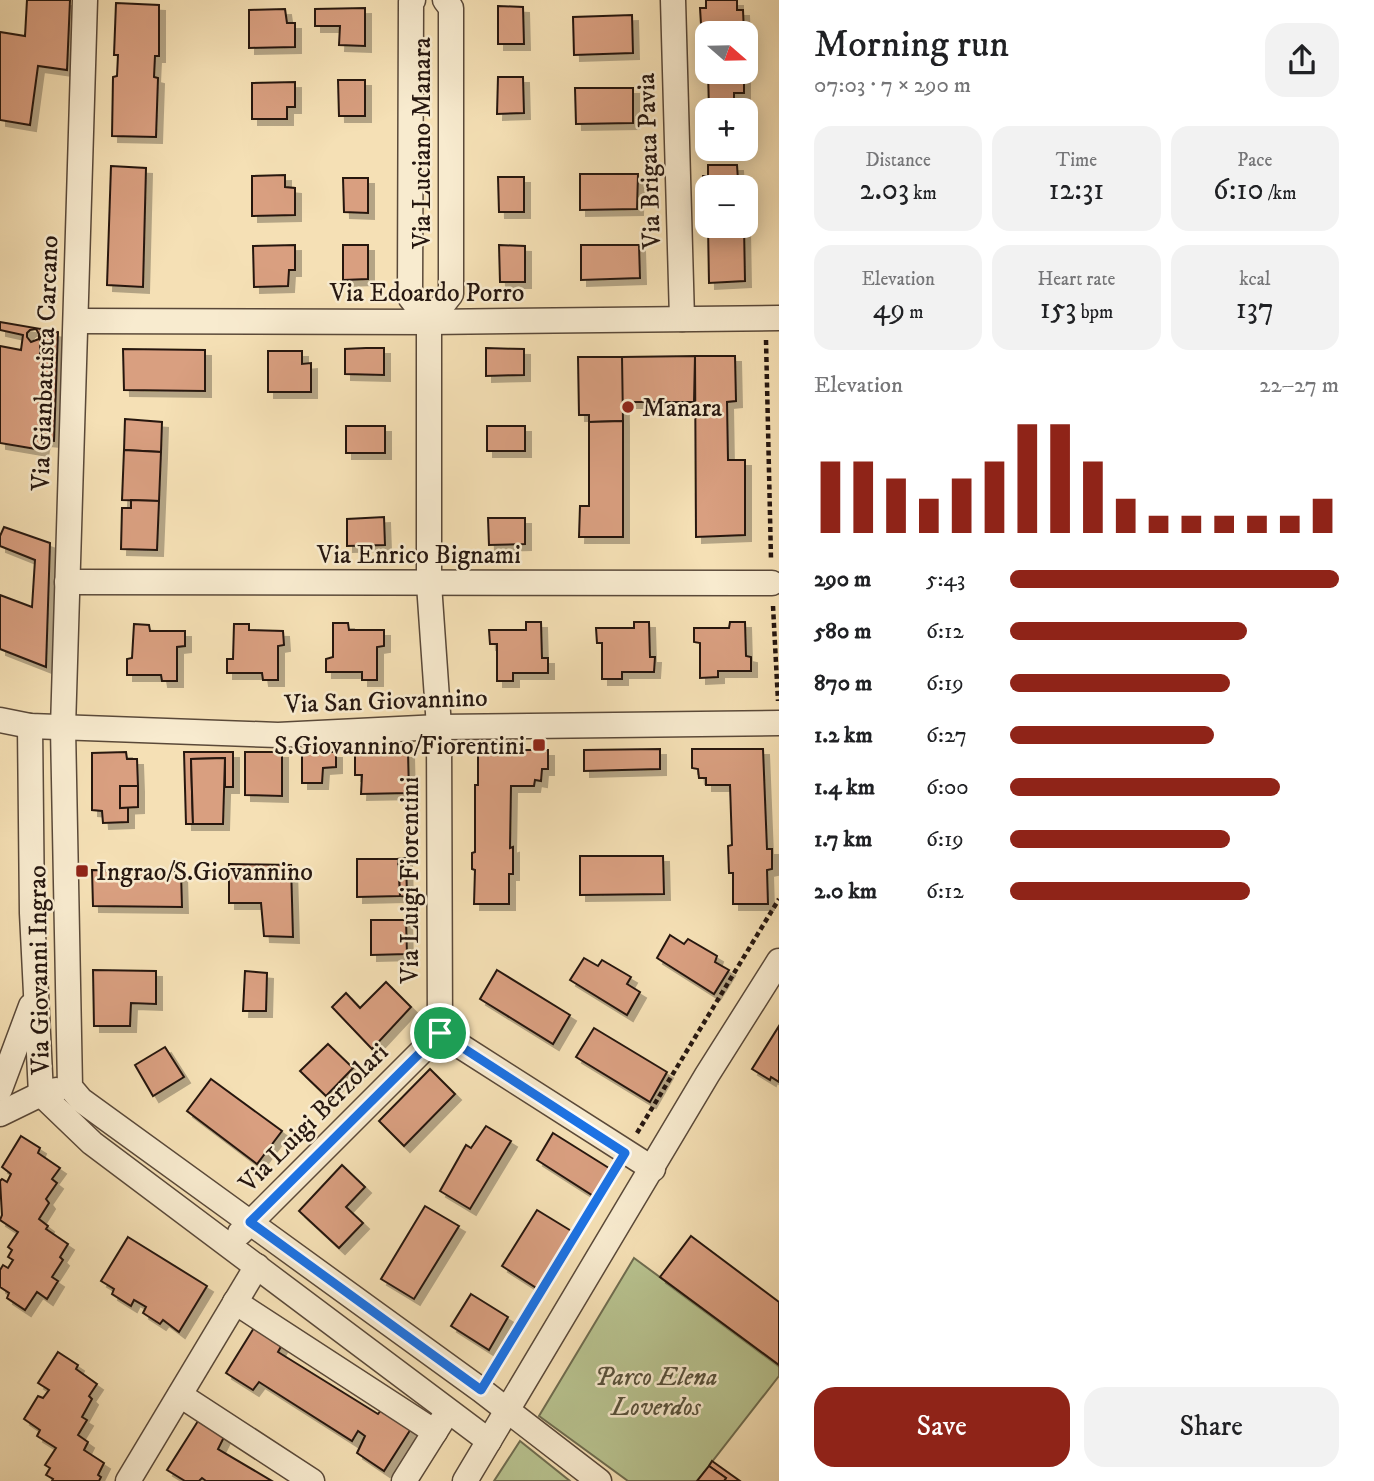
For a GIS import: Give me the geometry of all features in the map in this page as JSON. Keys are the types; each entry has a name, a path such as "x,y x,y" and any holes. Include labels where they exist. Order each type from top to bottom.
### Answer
{"street":[{"name":"Via Gianbattista Carcano","path":"63,728 85,0"},
{"name":"Via Luciano Manara","path":"413,0 410,297 429,322 450,294 451,8 446,0"},
{"name":"Via Brigata Pavia","path":"673,0 682,319"},
{"name":"Via Edoardo Porro","path":"76,321 772,319"},
{"path":"429,322 429,584 439,727"},
{"name":"Via Enrico Bignami","path":"67,582 772,583"},
{"name":"Via San Giovannino","path":"0,720 30,726 63,728 278,735 439,727 778,717"},
{"name":"Via Giovanni Ingrao","path":"30,726 35,996 41,1094 92,1143 489,1441"},
{"name":"Via Luigi Fiorentini","path":"439,727 440,1033"},
{"name":"Via Giovanni Ingrao","path":"63,728 70,1087 81,1100 481,1390 599,1481"},
{"path":"465,1481 707,1075 779,961"},
{"path":"0,1089 35,996"},
{"path":"440,1033 653,1169"},
{"name":"Via Luigi Berzolari","path":"229,1245 440,1033"},
{"path":"0,1114 41,1094 70,1087"},
{"path":"128,1481 257,1266"},
{"path":"236,1302 435,1432"},
{"path":"180,1395 312,1481"},
{"path":"404,1481 449,1410"}],"path":[{"path":"772,319 772,583 778,717"},
{"path":"481,1390 779,899"}],"green space":[{"name":"Parco Elena Loverdos","path":"634,1258 779,1365 779,1376 697,1481 628,1481 539,1416"},
{"path":"520,1441 570,1481 494,1481"}],"building":[{"path":"27,0 70,0 67,70 38,66 30,125 0,120 0,32 25,36"},
{"path":"706,0 737,0 737,10 743,10 743,21 701,21 700,8 706,8"},
{"path":"116,3 159,5 159,56 155,56 154,77 158,78 156,137 112,136 113,77 117,76 118,55 114,55"},
{"path":"498,6 523,7 524,44 498,44"},
{"path":"365,8 365,46 339,45 340,26 315,26 315,9"},
{"path":"285,9 287,23 295,23 295,47 249,48 249,10"},
{"path":"632,15 633,53 574,55 573,17"},
{"path":"498,77 523,77 524,113 497,114"},
{"path":"338,80 365,80 365,116 339,116"},
{"path":"295,82 295,107 287,107 287,119 252,119 252,83"},
{"path":"708,84 744,84 744,93 734,93 734,98 709,98"},
{"path":"575,88 633,88 633,123 576,124"},
{"path":"708,165 737,165 738,175 708,175"},
{"path":"111,166 146,168 143,287 107,285"},
{"path":"580,174 638,174 637,209 580,210"},
{"path":"285,175 285,187 295,188 295,215 252,216 252,176"},
{"path":"498,177 524,177 524,212 499,212"},
{"path":"343,178 368,178 368,213 344,212"},
{"path":"708,238 744,238 745,281 709,283"},
{"path":"295,245 295,270 289,270 288,286 254,287 253,246"},
{"path":"343,245 368,245 368,279 343,280"},
{"path":"499,245 525,246 525,282 500,282"},
{"path":"581,245 639,245 640,278 581,280"},
{"path":"0,322 41,329 40,357 57,358 54,441 44,440 42,450 0,443 0,346 21,350 23,335 0,330","holes":["36,329 39,339 31,342 27,337 30,330"]},
{"path":"41,329 58,332 57,358 40,357"},
{"path":"384,348 384,375 345,374 345,349"},
{"path":"486,348 524,349 524,375 486,376"},
{"path":"123,349 205,350 205,391 124,390"},
{"path":"268,351 302,351 302,364 311,363 311,392 268,392"},
{"path":"695,356 735,356 736,401 727,402 728,460 745,460 745,535 696,537"},
{"path":"695,356 694,402 622,402 622,357"},
{"path":"578,357 622,357 623,421 589,422 589,415 579,415"},
{"path":"125,419 162,422 161,452 124,450"},
{"path":"623,421 623,537 579,537 580,506 589,506 589,422"},
{"path":"346,426 385,426 385,453 346,453"},
{"path":"487,426 525,426 525,451 487,451"},
{"path":"124,450 161,452 159,501 122,500"},
{"path":"131,500 159,501 157,550 121,549 122,508 131,508"},
{"path":"384,517 385,545 347,546 347,519"},
{"path":"488,518 525,518 525,544 489,545"},
{"path":"4,527 50,543 46,667 0,649 0,595 32,607 35,560 0,546"},
{"path":"526,622 541,622 542,658 548,658 548,673 513,673 513,681 497,681 497,644 490,644 489,630 526,630"},
{"path":"634,622 649,622 650,657 655,657 654,672 622,672 622,679 602,679 602,643 597,643 596,628 634,628"},
{"path":"730,622 745,622 746,656 751,657 751,671 718,671 718,677 700,678 700,643 694,642 694,628 729,628"},
{"path":"333,623 348,623 349,630 384,630 384,646 377,647 377,680 362,680 362,672 326,672 326,659 333,657"},
{"path":"134,624 149,625 150,631 185,631 185,646 177,647 177,681 162,681 161,675 127,675 127,659 132,658"},
{"path":"234,624 249,624 249,630 283,631 284,645 278,646 278,680 263,680 262,673 227,673 227,659 233,659"},
{"path":"660,749 660,769 584,771 584,750"},
{"path":"692,749 763,749 767,849 772,849 772,869 767,870 768,904 733,904 733,873 729,873 728,846 732,845 730,785 706,785 706,778 699,778 698,769 692,768"},
{"path":"478,750 548,750 548,769 542,769 541,781 535,780 534,786 511,786 510,848 513,847 513,874 509,874 509,904 474,904 475,870 472,869 472,853 475,852"},
{"path":"126,752 127,759 137,759 138,786 120,786 120,808 128,807 128,822 103,823 102,811 92,810 92,753"},
{"path":"184,752 233,752 233,787 225,787 225,758 191,759 193,824 186,824"},
{"path":"245,752 282,752 282,796 245,795"},
{"path":"302,752 336,752 336,767 323,768 322,783 302,783"},
{"path":"355,752 408,752 409,793 361,794 362,775 355,775"},
{"path":"225,758 223,824 193,824 191,759"},
{"path":"120,786 138,786 138,807 120,808"},
{"path":"580,856 663,856 664,894 580,895"},
{"path":"406,858 407,897 400,896 398,859"},
{"path":"357,859 398,859 400,896 357,897"},
{"path":"229,864 291,865 293,937 264,936 261,903 229,903"},
{"path":"92,870 181,872 182,907 93,906"},
{"path":"371,920 406,920 407,954 371,955"},
{"path":"670,935 684,944 688,939 717,956 715,962 729,970 714,994 657,958"},
{"path":"584,958 598,966 602,960 631,977 627,984 640,992 627,1015 570,980"},
{"path":"93,970 156,971 156,1004 131,1003 130,1026 94,1026"},
{"path":"497,970 570,1015 553,1044 480,999"},
{"path":"245,971 267,973 266,1011 243,1011"},
{"path":"386,982 411,1007 372,1049 332,1007 346,993 360,1008"},
{"path":"779,1026 779,1082 771,1077 770,1080 752,1069"},
{"path":"594,1028 667,1072 650,1102 576,1057"},
{"path":"328,1044 353,1068 326,1096 300,1071"},
{"path":"165,1047 184,1077 153,1096 135,1065"},
{"path":"430,1069 455,1094 404,1146 379,1121"},
{"path":"211,1079 282,1131 257,1164 187,1111"},
{"path":"486,1126 511,1141 470,1209 440,1191 466,1145 471,1148"},
{"path":"553,1133 612,1170 595,1197 537,1160"},
{"path":"21,1136 40,1148 38,1153 60,1168 52,1179 57,1183 46,1199 49,1203 39,1219 48,1226 46,1229 68,1244 60,1257 63,1260 52,1277 58,1281 47,1299 37,1292 25,1310 7,1298 9,1293 0,1287 0,1270 3,1265 8,1268 13,1260 8,1257 12,1250 8,1247 18,1232 0,1220 0,1181 2,1179 7,1182 11,1174 2,1167"},
{"path":"342,1165 365,1187 346,1207 363,1223 339,1248 299,1211"},
{"path":"425,1206 459,1226 414,1299 381,1279"},
{"path":"537,1210 573,1232 538,1289 502,1266"},
{"path":"691,1236 779,1302 779,1365 660,1277"},
{"path":"128,1237 207,1286 179,1332 163,1320 160,1324 143,1313 146,1307 134,1300 131,1306 112,1294 114,1289 101,1281"},
{"path":"471,1294 508,1317 489,1350 451,1326"},
{"path":"257,1323 284,1341 278,1352 378,1414 385,1405 416,1421 384,1471 357,1453 365,1436 358,1431 352,1441 259,1382 253,1390 226,1373"},
{"path":"58,1352 78,1365 76,1369 97,1384 89,1396 92,1399 82,1417 87,1420 78,1435 88,1442 84,1450 104,1463 98,1475 101,1477 99,1481 52,1481 53,1479 46,1475 50,1468 45,1465 56,1448 37,1436 40,1430 24,1419 38,1396 43,1398 49,1390 38,1383"},
{"path":"198,1421 224,1437 218,1449 272,1481 206,1481 202,1478 199,1481 185,1481 167,1470"},
{"path":"712,1461 740,1481 724,1481 726,1478 709,1466"},
{"path":"709,1466 726,1478 724,1481 697,1481"}],"place":[{"name":"Manara","path":"628,407"},
{"name":"S.Giovannino/Fiorentini","path":"539,745"},
{"name":"Ingrao/S.Giovannino","path":"82,871"}],"route":[{"path":"440,1033 625,1153 481,1390 250,1222 440,1033"}]}
